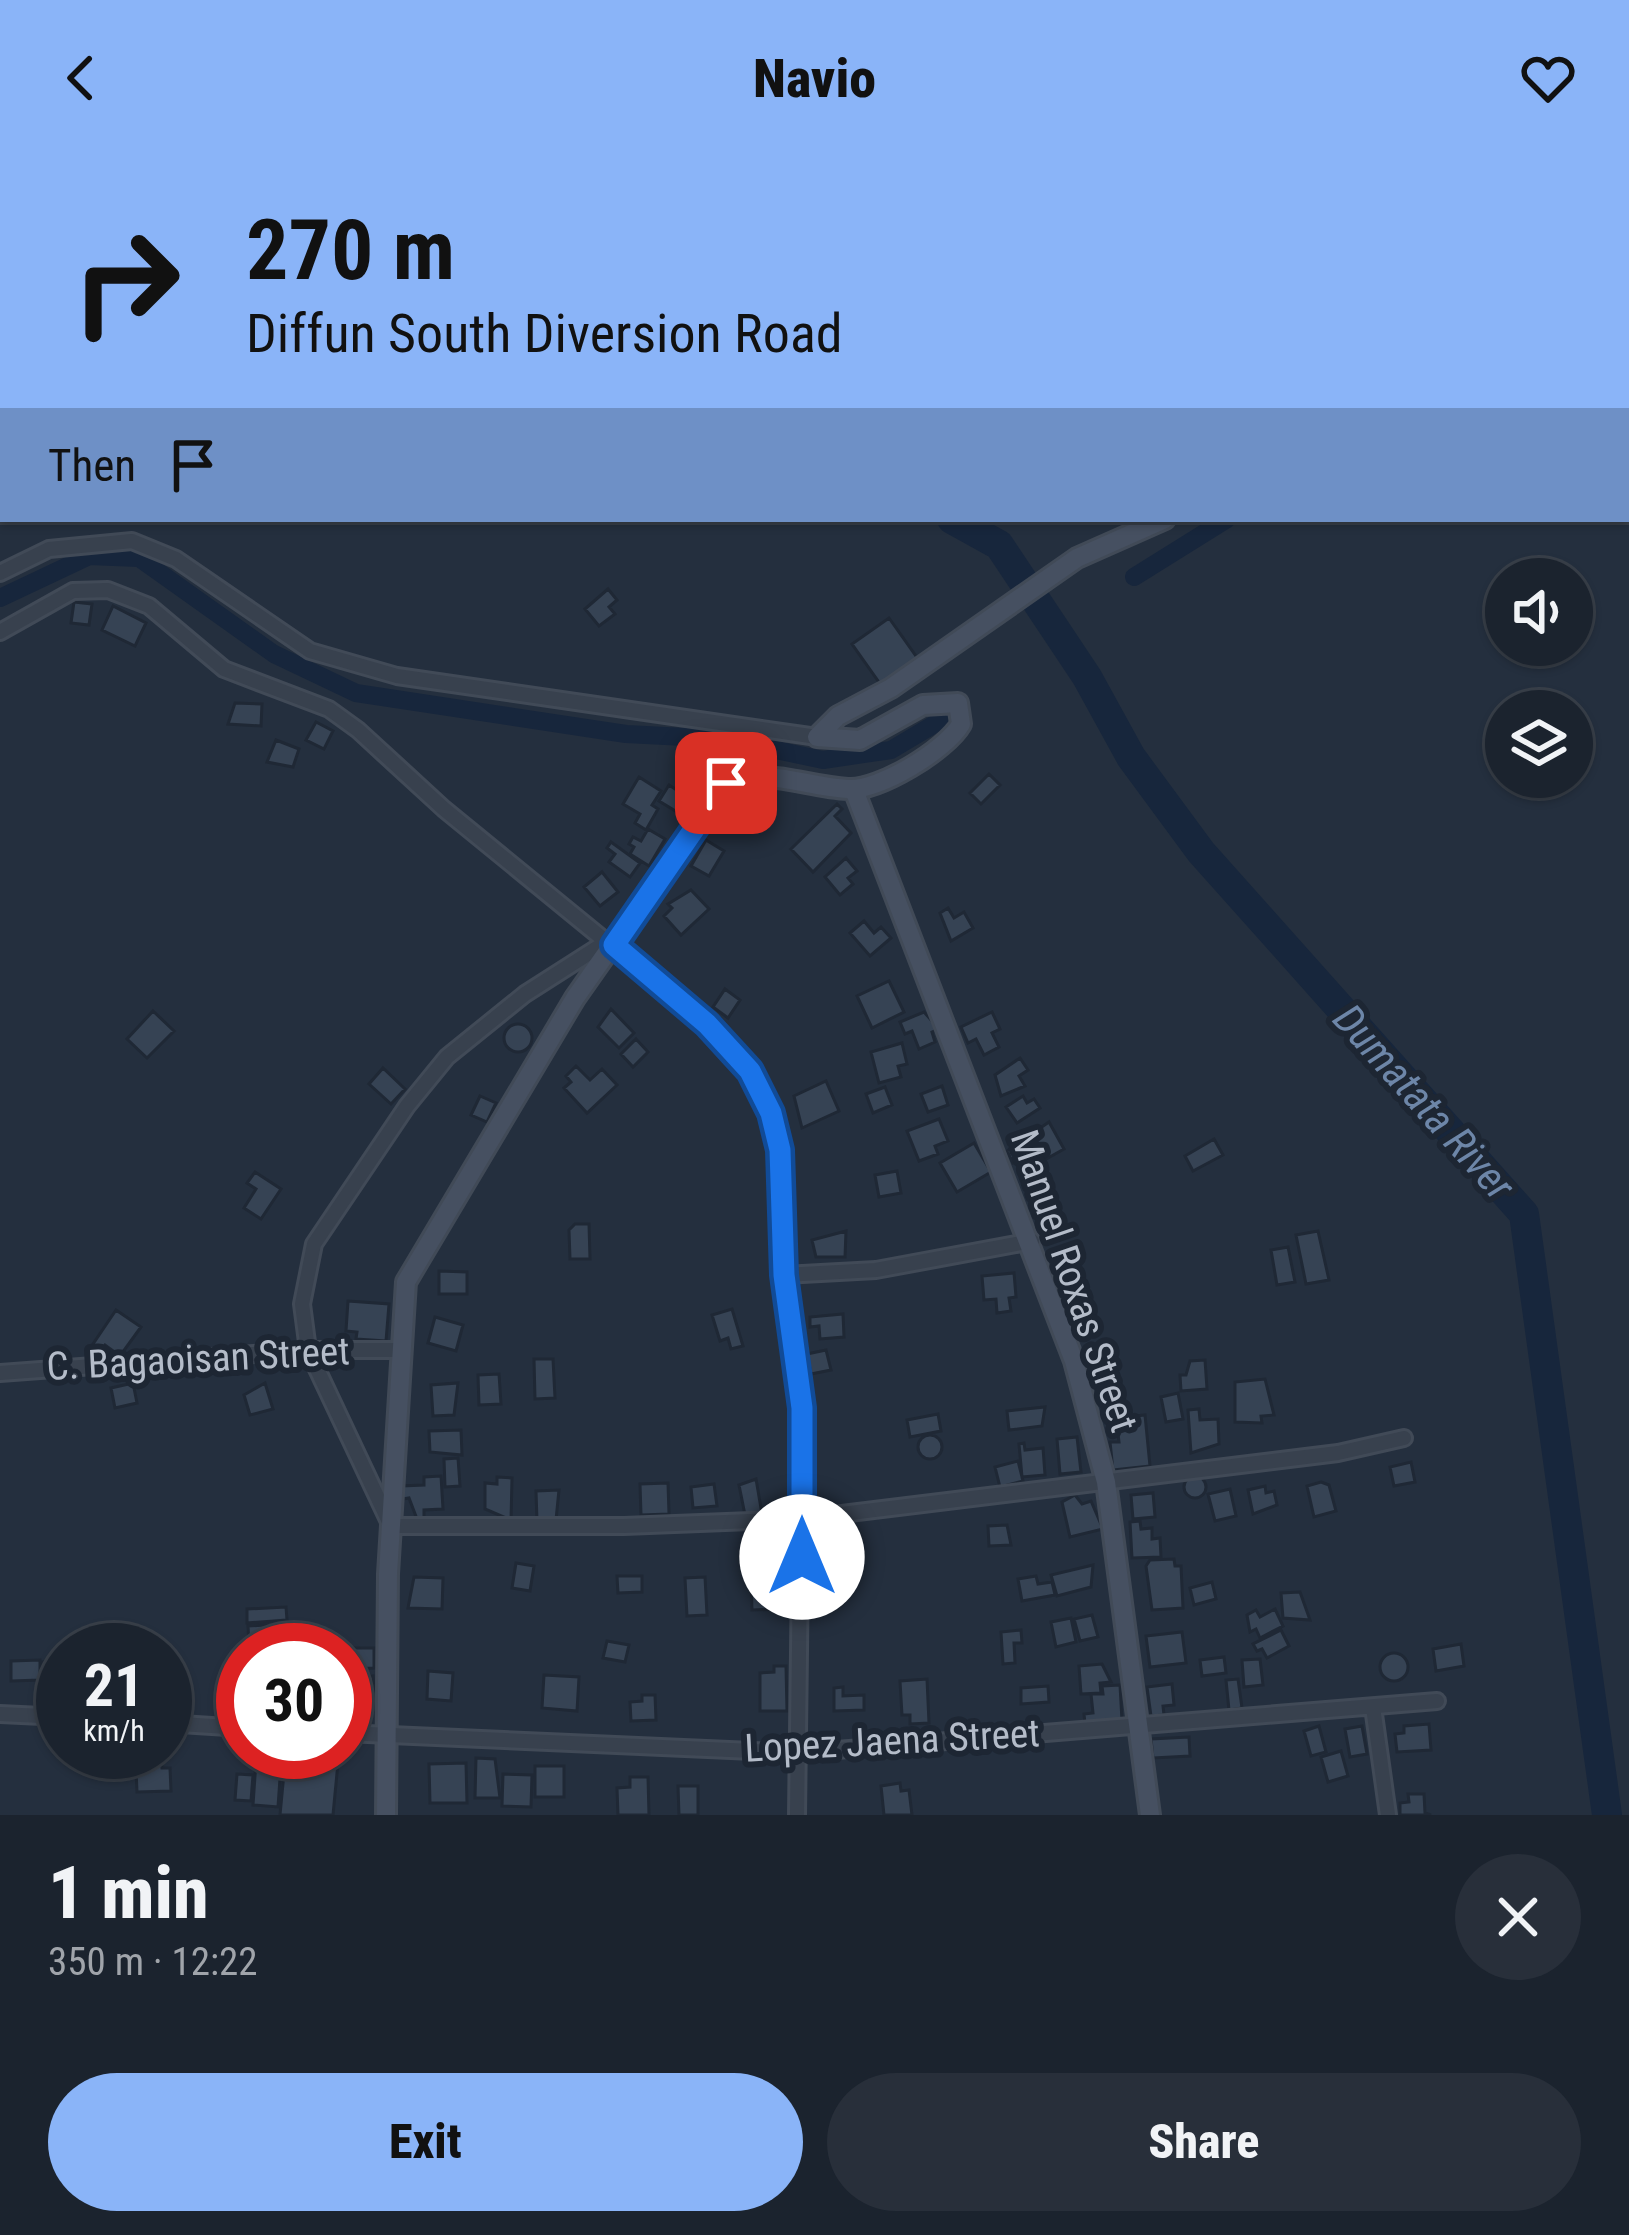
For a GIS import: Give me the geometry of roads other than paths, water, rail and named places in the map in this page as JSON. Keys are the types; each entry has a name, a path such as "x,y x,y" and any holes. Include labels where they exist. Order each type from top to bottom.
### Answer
{"street":[{"path":"817,737 838,716 891,688 1077,558 1158,522"},
{"path":"0,573 49,549 132,541 176,559 310,651 397,676 817,737 860,740 923,705 958,703 961,724 952,739 914,765 854,790 767,776 745,775 726,783 574,998 417,1260 400,1304 397,1350 386,1815"},
{"path":"0,632 73,591 108,590 149,606 224,669 329,709 707,1024 750,1071 780,1150 784,1275 802,1408 797,1815"},
{"name":"Manuel Roxas Street","path":"854,790 1032,1240 1074,1361 1106,1481 1150,1815"},
{"path":"391,1526 308,1350 302,1304 314,1244 406,1106 447,1058 492,1019 611,943"},
{"path":"784,1275 876,1270 1032,1240"},
{"name":"C. Bagaoisan Street","path":"0,1373 308,1350 397,1350"},
{"path":"391,1526 801,1519 1338,1453 1404,1438"},
{"name":"Lopez Jaena Street","path":"372,1735 800,1753 1437,1701"},
{"path":"1373,1707 1388,1815"},
{"path":"0,1714 36,1716"}],"waterway":[{"name":"Dumatata River","path":"957,522 999,545 1087,677 1131,757 1201,852 1524,1214 1607,1815"},
{"path":"1134,577 1222,522"},
{"path":"0,598 89,556 139,558 274,654 356,693 626,734 725,739 823,760 891,750 948,716"}]}
